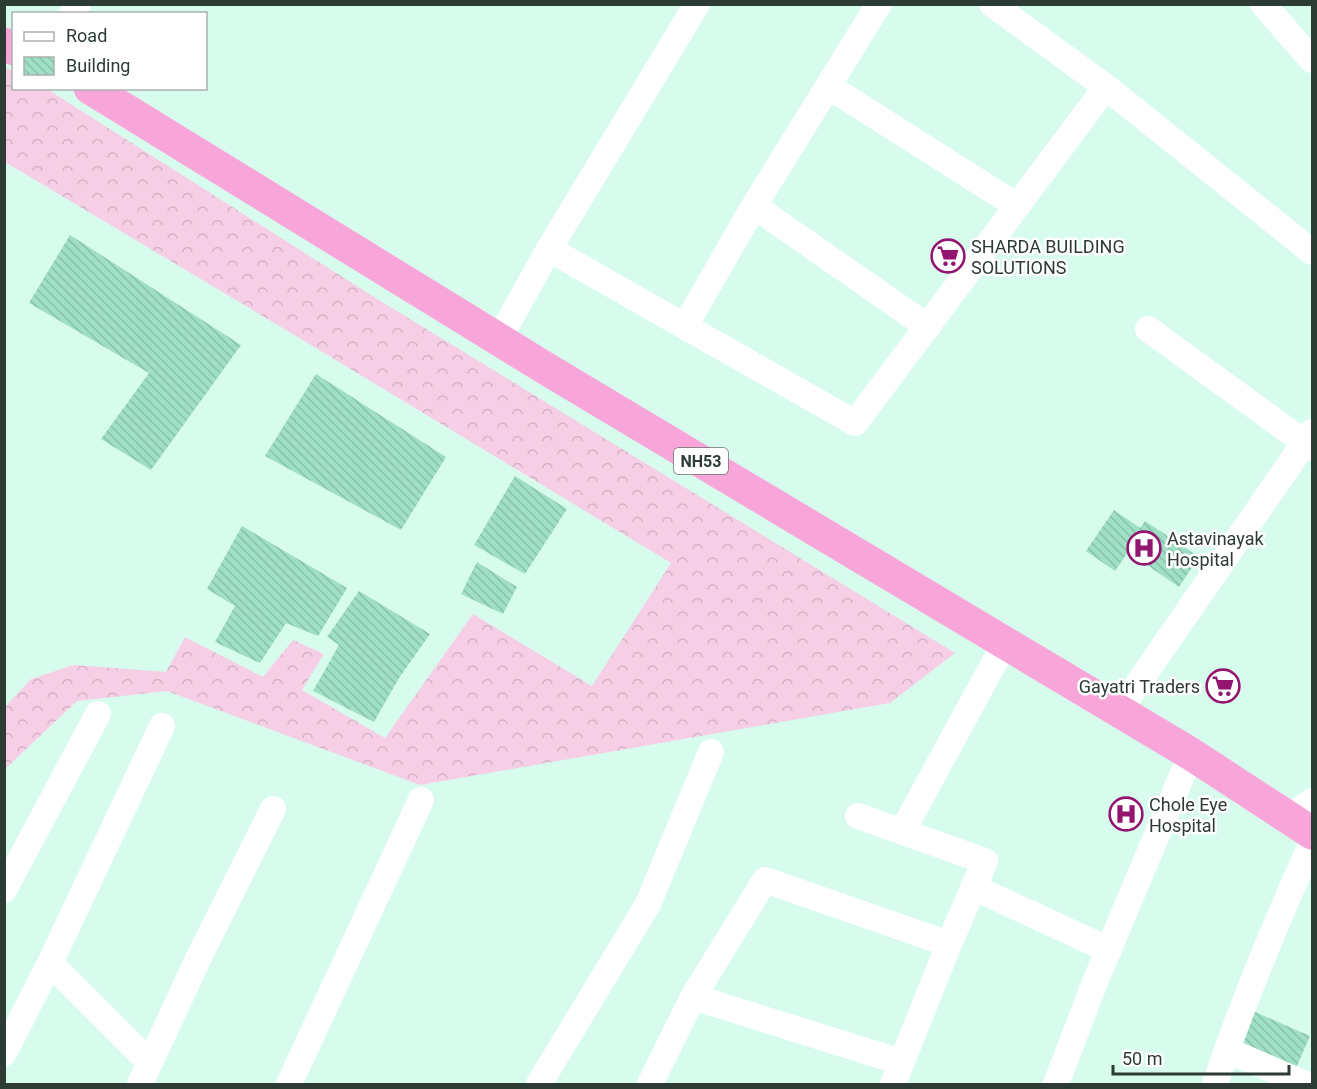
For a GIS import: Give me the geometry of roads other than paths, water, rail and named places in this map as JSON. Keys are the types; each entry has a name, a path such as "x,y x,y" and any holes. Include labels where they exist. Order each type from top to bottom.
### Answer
{"highway":[{"name":"NH53","path":"93,90 499,339 1005,643 1191,754 1305,817"}],"street":[{"path":"499,339 549,249 697,4"},
{"path":"685,326 754,206 879,4"},
{"path":"992,4 1106,87 1312,252"},
{"path":"1263,4 1312,60"},
{"path":"828,86 1017,206"},
{"path":"549,249 855,423 1106,87"},
{"path":"754,206 928,327"},
{"path":"1119,711 1310,441 1148,329"},
{"path":"902,832 1005,643"},
{"path":"4,890 98,714"},
{"path":"4,1053 50,963 162,726"},
{"path":"544,1084 648,904 711,752"},
{"path":"1056,1084 1191,754"},
{"path":"289,1084 421,800"},
{"path":"50,963 145,1074 198,959 273,809"},
{"path":"693,997 897,1073 985,861 858,816"},
{"path":"1215,1084 1284,903 1312,843"},
{"path":"650,1084 693,997 765,880 949,944"},
{"path":"974,887 1109,950"},
{"path":"1227,1050 1307,1084 1312,1081"}],"place":[{"name":"SHARDA BUILDING SOLUTIONS","path":"948,256"},
{"name":"Astavinayak Hospital","path":"1144,548"},
{"name":"Gayatri Traders","path":"1223,686"},
{"name":"Chole Eye Hospital","path":"1126,814"}]}
